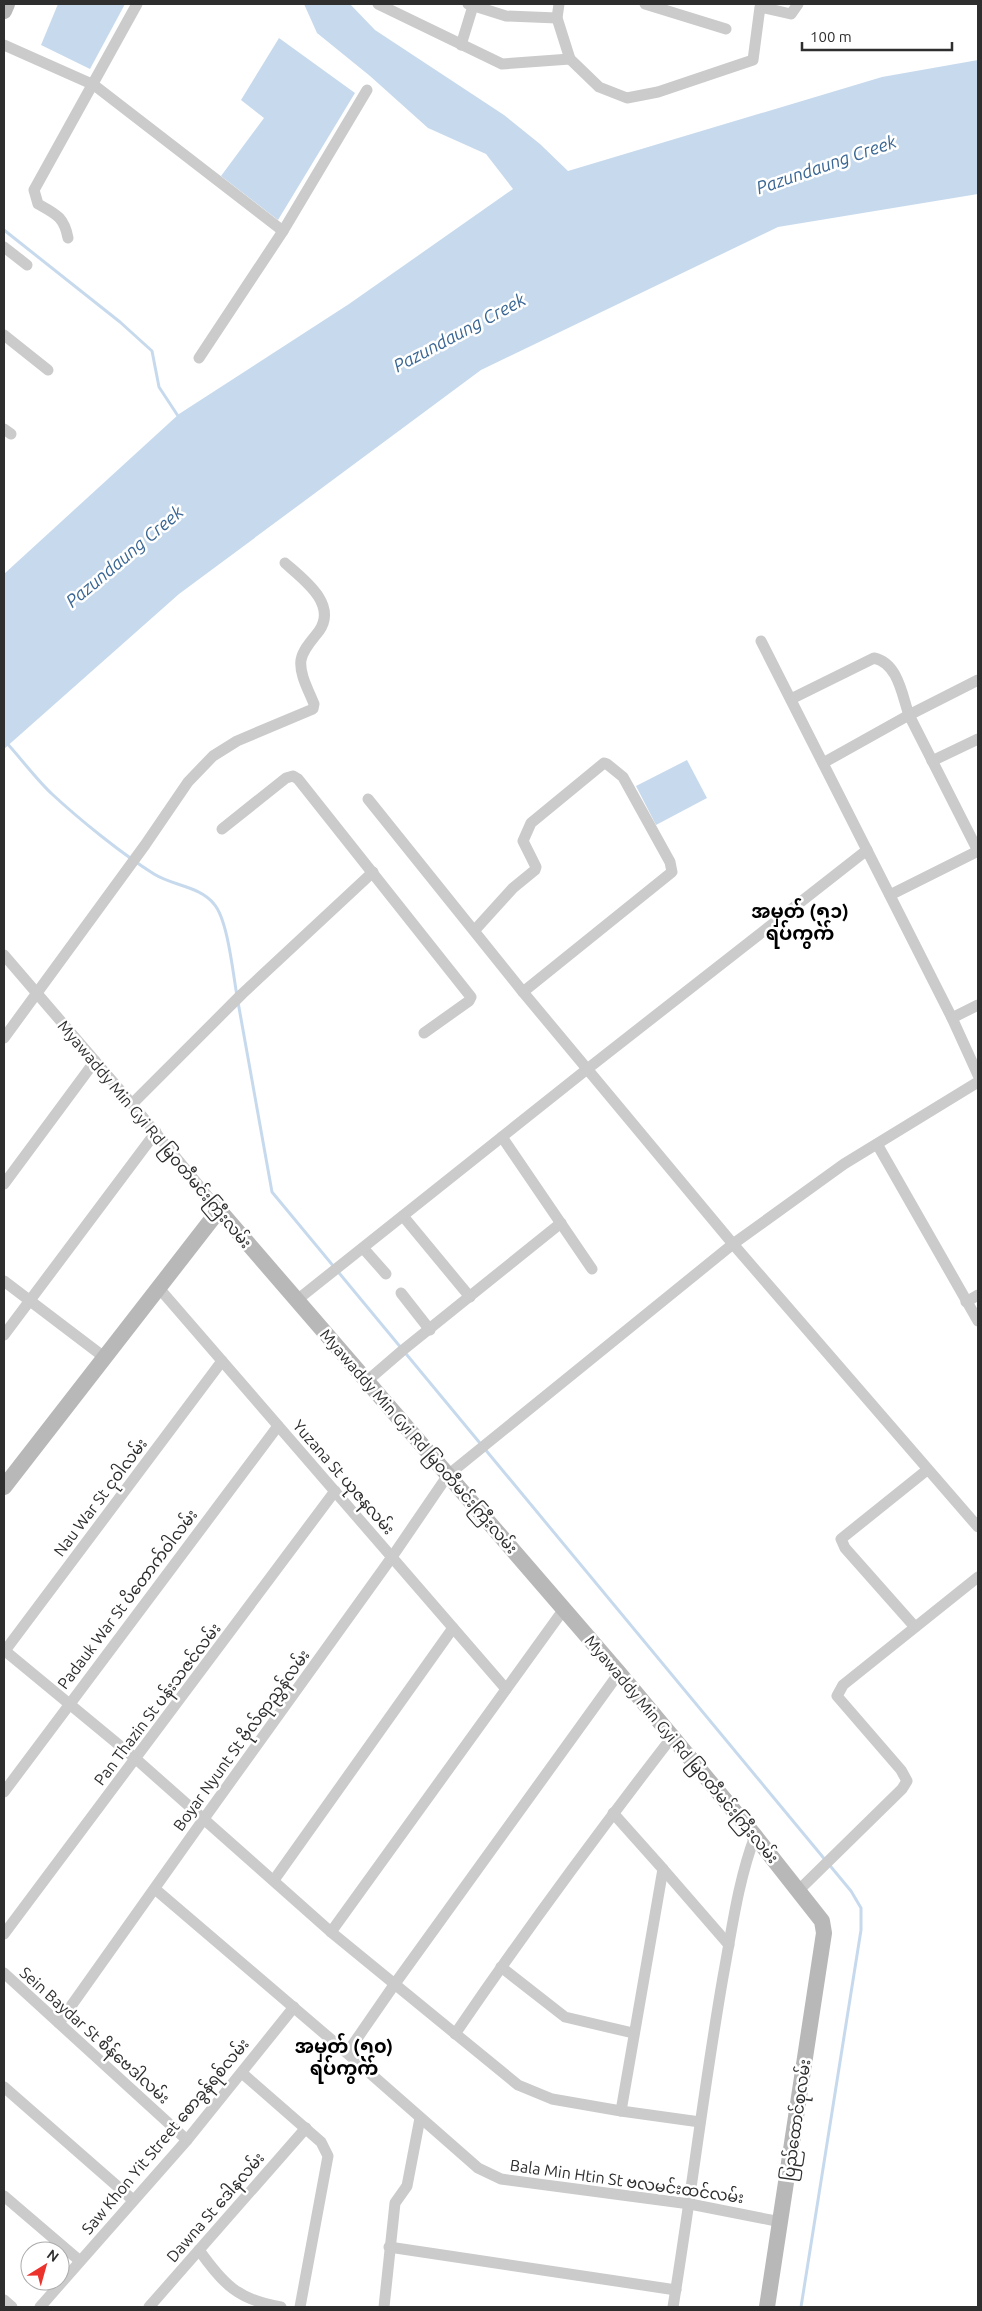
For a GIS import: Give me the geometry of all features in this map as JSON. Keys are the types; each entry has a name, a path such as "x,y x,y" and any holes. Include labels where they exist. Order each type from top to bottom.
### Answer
{"main road":[{"path":"4,11 7,4"},
{"path":"4,1486 219,1210"},
{"name":"Myawaddy Min Gyi Rd မြဝတီမင်းကြီးလမ်း","path":"219,1210 619,1673 799,1890 822,1920 824,1933"},
{"name":"ပြည်ထောင်စုလမ်း","path":"767,2307 824,1933"}],"street":[{"path":"68,238 66,225 59,216 38,204 34,190 94,85 137,4"},
{"path":"378,4 502,64 570,59"},
{"path":"559,4 557,18 570,59 599,87 627,98 658,92 753,60 760,6 791,14 798,4"},
{"path":"462,45 471,5 506,16 557,18"},
{"path":"652,5 726,29"},
{"path":"4,45 94,85 283,231"},
{"path":"199,358 283,231 367,90"},
{"path":"4,248 27,265"},
{"path":"4,334 48,370"},
{"path":"4,1038 35,993 115,887 188,782 213,756 237,741 312,709 314,704 302,672 301,662 308,645 323,625 326,615 325,608 308,583 285,563"},
{"path":"761,641 952,1018 978,1075"},
{"path":"791,699 874,658 886,663 894,671 909,715 978,851 890,895"},
{"path":"823,763 909,715 978,680"},
{"path":"932,761 978,739"},
{"path":"474,931 513,888 535,870 534,859 522,841 531,824 604,764 607,764 623,777 670,862 672,872 524,992"},
{"path":"222,828 286,778 293,776 298,779 471,997 469,1001 424,1033"},
{"path":"368,798 586,1070 733,1244 978,1527"},
{"path":"297,1300 867,850"},
{"path":"132,1104 242,994 373,872"},
{"name":"Myawaddy Min Gyi Rd မြဝတီမင်းကြီးလမ်း","path":"4,955 156,1132 219,1210"},
{"path":"952,1018 978,1005"},
{"path":"4,1184 95,1061"},
{"name":"Boyar Nyunt St ဗိုလ်ရာညွှန်လမ်း","path":"59,2024 392,1558 448,1475 733,1244 844,1164 978,1082"},
{"path":"4,1334 156,1132"},
{"path":"502,1137 592,1269"},
{"path":"877,1144 978,1321"},
{"path":"403,1216 470,1297"},
{"path":"367,1381 399,1353 561,1223"},
{"path":"363,1248 386,1274"},
{"path":"4,1281 104,1357"},
{"name":"Yuzana St ယုဇနလမ်း","path":"153,1293 222,1361 506,1689"},
{"path":"401,1293 430,1330"},
{"path":"966,1302 978,1295"},
{"name":"Nau War St ငုဝါလမ်း","path":"4,1651 222,1361"},
{"name":"Padauk War St ပိတောက်ဝါလမ်း","path":"4,1792 69,1702 278,1426"},
{"path":"915,1627 845,1548 841,1539 927,1470"},
{"name":"Pan Thazin St ပန်းသဇင်လမ်း","path":"4,1934 335,1492"},
{"path":"799,1890 902,1789 907,1780 901,1770 838,1696 842,1685 978,1577"},
{"path":"331,1932 564,1609"},
{"path":"274,1880 453,1628"},
{"path":"4,1651 69,1702 136,1759 331,1932 518,2085 552,2099 621,2112 700,2122"},
{"path":"347,2053 619,1673"},
{"path":"455,2034 501,1967 613,1813 672,1737"},
{"path":"613,1813 729,1944"},
{"path":"673,2307 690,2204 711,2044 744,1867 755,1836"},
{"path":"621,2112 633,2033 664,1870"},
{"name":"Bala Min Htin St ဗလမင်းထင်လမ်း","path":"155,1888 478,2168 501,2179 690,2204 781,2222"},
{"path":"501,1967 565,2017 633,2033"},
{"name":"Sein Baydar St စိန်ဗေဒါလမ်း","path":"4,1974 187,2140"},
{"name":"Saw Khon Yit Street စောခွန်ရစ်လမ်း","path":"40,2307 187,2140 294,2007"},
{"path":"242,2072 321,2142 328,2156 300,2307"},
{"path":"4,2087 133,2200"},
{"path":"384,2307 395,2203 407,2186 420,2118"},
{"name":"Dawna St ဒေါနလမ်း","path":"149,2307 306,2128"},
{"path":"4,2196 80,2261"},
{"path":"389,2247 676,2290"},
{"path":"199,2250 218,2277 243,2297 281,2307"},
{"path":"4,2300 12,2307"}],"water":[{"path":"58,4 125,4 90,69 41,45"},
{"name":"Pazundaung Creek","path":"304,4 350,4 375,30 504,115 540,144 568,171 882,77 978,60 978,194 778,227 481,370 179,594 4,749 4,574 179,414 349,304 513,189 486,154 428,128 370,76 317,33"},
{"path":"279,38 355,93 278,220 221,176 264,118 241,100"},
{"path":"687,760 707,798 656,825 636,786"}],"waterway":[{"path":"4,230 120,322 152,351 159,387 180,419"},
{"path":"4,740 52,794 128,857 161,878 201,893 214,904 223,922 232,961 237,996"},
{"path":"238,1002 272,1192 851,1891 861,1908 861,1930 801,2307"}],"district":[{"name":"အမှတ် (၅၁) ရပ်ကွက်","path":"800,922"},
{"name":"အမှတ် (၅၀) ရပ်ကွက်","path":"344,2057"}]}
